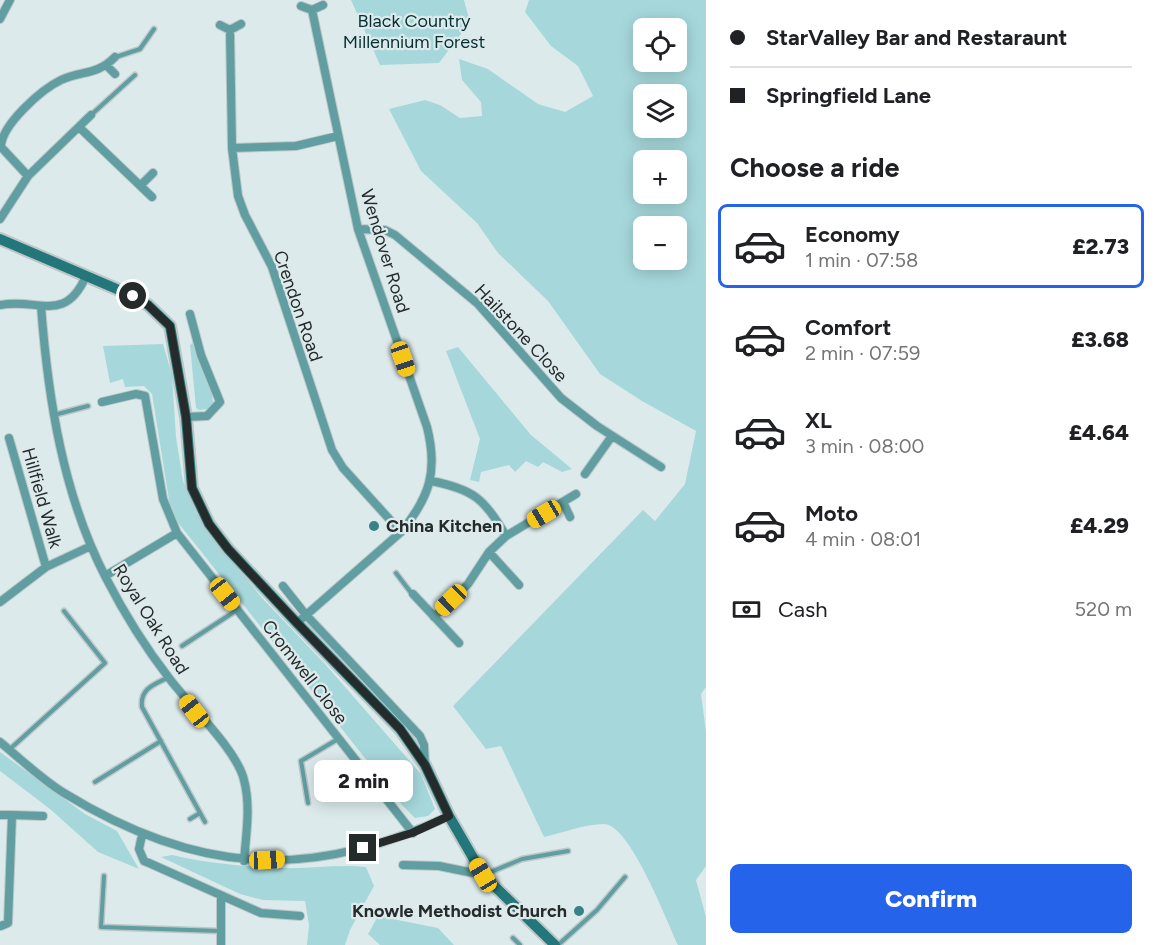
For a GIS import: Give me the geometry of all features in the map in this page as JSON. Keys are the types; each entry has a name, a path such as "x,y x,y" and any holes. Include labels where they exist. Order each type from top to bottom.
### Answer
{"main road":[{"path":"0,239 148,305 170,326 186,417 189,472 200,507 228,549 400,729 425,765 449,816 483,875 556,945"}],"street":[{"path":"0,19 10,0"},
{"path":"301,6 312,10 323,5"},
{"name":"Wendover Road","path":"297,623 400,532 417,510 431,481 432,460 427,427 358,229 312,10"},
{"path":"219,25 230,30 241,24"},
{"name":"Crendon Road","path":"230,30 232,148 242,206 272,267 332,450 343,468 400,532"},
{"path":"28,176 1,147 11,123 60,80 92,73 107,66 115,57"},
{"path":"107,66 115,74"},
{"path":"1,214 28,176 91,116"},
{"path":"80,128 152,196"},
{"path":"232,148 296,146 338,136"},
{"path":"141,185 153,173"},
{"name":"Hailstone Close","path":"358,229 385,230 395,235 478,304 561,398 612,436 661,467"},
{"path":"0,304 12,302 53,308 69,301 81,288 86,276"},
{"name":"Royal Oak Road","path":"41,306 53,416 72,489 91,546 105,576 147,648 230,752 244,777 249,808 244,861"},
{"path":"186,417 207,416 219,402 201,355 190,314"},
{"name":"Cromwell Close","path":"102,402 136,394 145,396 163,499 177,532 412,833"},
{"path":"585,474 612,436"},
{"name":"Hillfield Walk","path":"9,438 46,567"},
{"path":"431,481 456,485 482,500 506,536"},
{"path":"434,616 468,584 489,552 506,536 576,494"},
{"path":"563,502 570,517"},
{"path":"105,576 177,532"},
{"name":"Hillfield Walk","path":"0,602 46,567 91,546"},
{"path":"489,552 519,585"},
{"path":"283,586 306,615 420,736 424,745 425,765"},
{"path":"413,594 459,643"},
{"path":"0,742 63,792 142,835 244,861 310,858 345,852 412,833 449,816"},
{"path":"0,815 43,816"},
{"path":"1,926 8,923 12,815"},
{"path":"142,835 139,849 144,861 261,913 300,916"},
{"path":"403,865 438,866 483,875"},
{"path":"220,945 221,896"}],"lane":[{"path":"115,57 140,49 154,29"},
{"path":"91,116 135,75"},
{"path":"53,416 88,406"},
{"path":"396,573 413,594"},
{"path":"182,646 237,610"},
{"path":"9,750 105,663 64,611"},
{"path":"168,677 149,686 141,700 142,707 205,822"},
{"path":"308,803 301,761 339,739"},
{"path":"95,782 161,741"},
{"path":"190,819 200,813"},
{"path":"483,875 522,859 568,851"},
{"path":"104,876 101,927 221,931"},
{"path":"556,945 597,910 624,877"},
{"path":"513,938 520,945"}],"green space":[{"name":"Black Country Millennium Forest","path":"351,0 464,0 470,22 439,63 380,65"},
{"path":"529,0 706,0 706,687 701,694 706,731 706,866 696,880 706,917 706,945 678,945 647,876 625,840 614,828 597,824 544,837 501,746 486,749 453,706 643,510 655,521 685,484 696,431 600,374 548,301 498,253 477,223 421,171 389,109 425,100 440,105 460,118 482,116 481,102 462,80 459,59 488,69 538,104 565,112 593,96 578,66 551,46 525,12"},
{"path":"193,343 212,394 213,403 207,409 196,408 190,345"},
{"path":"163,344 172,375 176,437 183,481 196,513 208,533 263,599 325,664 421,774 435,809 428,816 415,818 403,806 176,520 170,506 152,394 144,386 125,387 123,379 110,383 103,346"},
{"path":"458,347 531,435 572,469 562,472 543,462 538,467 526,461 515,472 509,465 481,472 479,482 470,480 480,439 446,351"},
{"path":"0,752 85,814 117,831 139,869 98,852 50,809 0,771"},
{"path":"172,855 255,867 366,867 374,886 350,930 345,945 307,945 309,925 305,901 263,900 240,894 161,857"},
{"path":"378,916 438,928 454,945 380,945 368,934"}],"place":[{"name":"China Kitchen","path":"374,526"},
{"name":"Knowle Methodist Church","path":"579,911"}],"route":[{"path":"133,296 148,305 170,326 176,348 186,417 192,488 209,524 228,549 400,729 425,765 449,816 412,833 363,848"}]}
